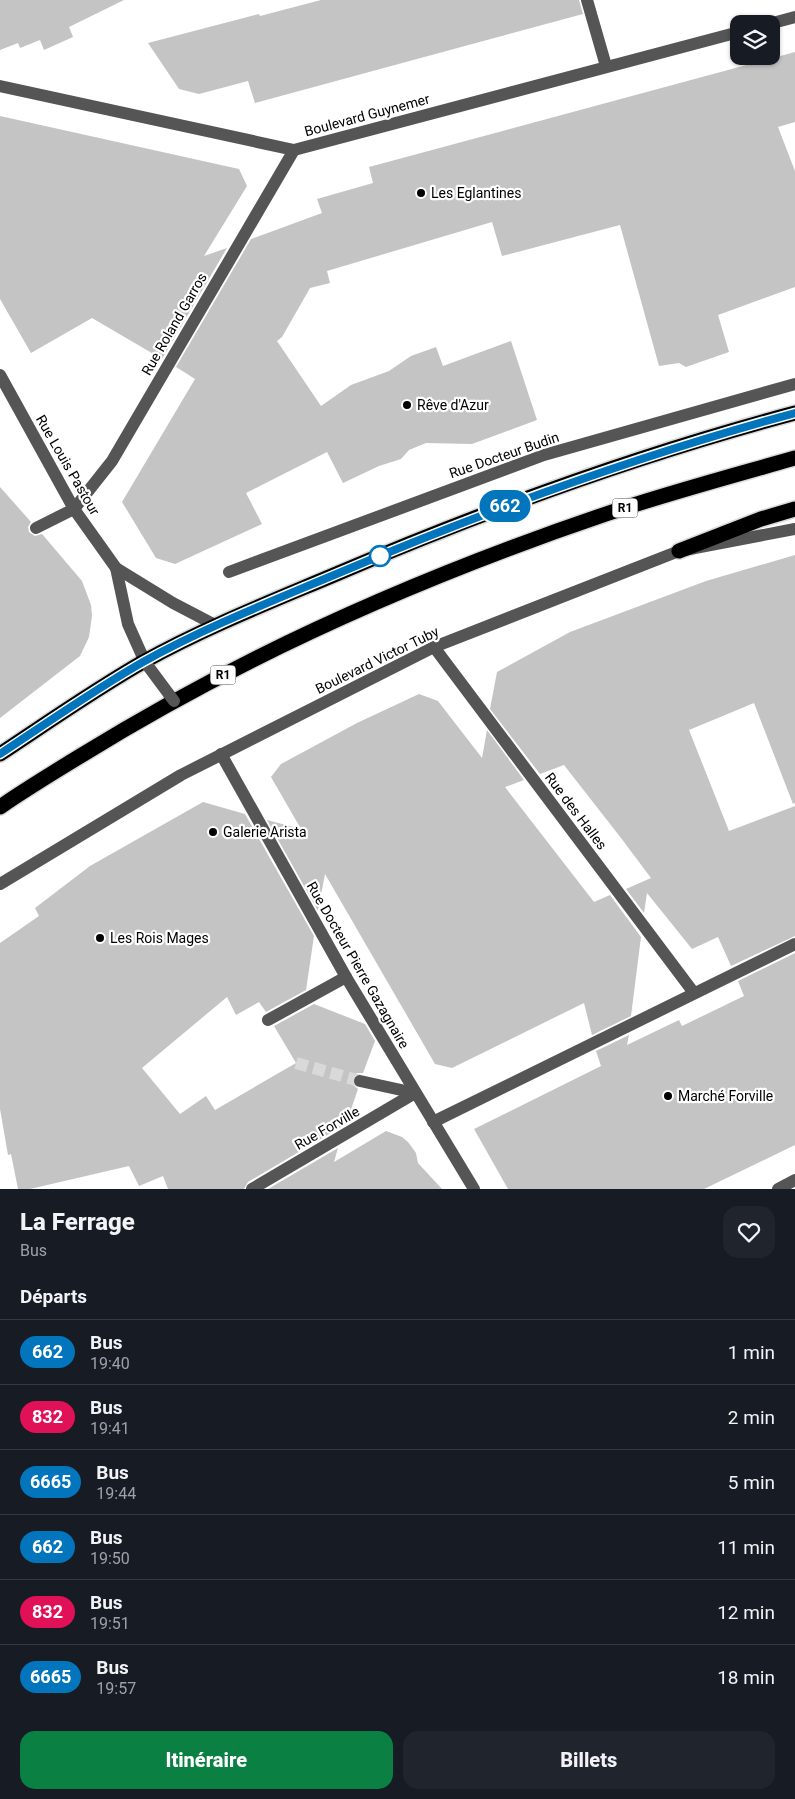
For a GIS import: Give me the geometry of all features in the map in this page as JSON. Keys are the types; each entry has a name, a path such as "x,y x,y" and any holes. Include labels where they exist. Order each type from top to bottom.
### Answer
{"highway":[{"path":"0,754 145,662 217,626 426,536 553,488 649,456 795,413"},
{"name":"R1","path":"0,807 134,723 312,631 459,568 605,514 696,485 795,458"},
{"path":"679,551 761,519 795,509"}],"street":[{"path":"588,0 606,66"},
{"path":"780,21 795,17"},
{"name":"Boulevard Guynemer","path":"0,86 294,150 730,34"},
{"name":"Rue Roland Garros","path":"74,509 112,461 294,150"},
{"name":"Rue Louis Pastour","path":"0,375 74,509 116,568 173,603 217,626"},
{"name":"Rue Docteur Budin","path":"229,572 544,455 795,384"},
{"path":"36,528 74,509"},
{"name":"Boulevard Victor Tuby","path":"0,884 181,775 434,647 679,551 795,530"},
{"name":"Rue Louis Pastour","path":"116,568 128,624 145,662 174,701"},
{"name":"Rue des Halles","path":"434,647 694,993"},
{"name":"Rue Docteur Pierre Gazagnaire","path":"221,754 346,977 433,1122 468,1187"},
{"path":"433,1122 795,944"},
{"path":"268,1020 346,977"},
{"path":"360,1081 415,1093"},
{"name":"Rue Forville","path":"252,1189 415,1093"},
{"path":"778,1189 795,1180"}],"building":[{"path":"0,0 124,0 69,27 73,37 44,50 40,40 20,48 18,43 0,50"},
{"path":"321,0 579,0 583,14 255,103 248,81 199,94 179,89 148,43"},
{"path":"795,52 795,122 778,127 795,171 795,287 718,315 729,352 686,367 679,363 659,366 620,225 502,256 492,222 327,271 330,283 310,288 282,337 277,341 321,406 351,385 389,371 411,356 436,347 443,366 511,341 537,420 472,444 426,443 409,450 401,459 379,466 343,483 327,452 246,493 262,524 175,564 156,558 122,502 195,379 176,367 251,239 322,213 317,199 373,183 369,167 747,65 780,65 780,56"},
{"path":"0,116 239,169 247,186 204,256 227,248 162,359 92,318 31,353 0,299"},
{"path":"0,487 31,522 28,527 29,532 35,536 42,534 82,581 91,605 92,616 89,637 80,656 0,718"},
{"path":"795,555 795,803 793,804 754,703 689,730 729,831 795,806 795,936 731,966 718,937 692,949 647,893 644,913 626,889 651,878 621,838 564,765 540,774 490,709 497,672 570,632 706,581"},
{"path":"419,694 438,701 482,758 487,730 524,780 505,787 594,902 610,895 641,937 631,1016 592,1035 584,1003 452,1068 435,1064 325,874 318,911 267,820 301,829 271,777 281,764 357,723"},
{"path":"203,802 245,814 314,936 306,990 266,1012 259,1002 236,1015 227,997 142,1068 180,1114 206,1096 215,1110 296,1063 274,1026 314,1004 365,1024 375,1041 363,1073 357,1073 352,1079 352,1084 358,1089 346,1124 248,1182 244,1189 168,1189 163,1176 139,1186 129,1166 30,1189 18,1189 11,1154 8,1155 0,1109 0,943 39,916 35,908 90,866"},
{"name":"Marché Forville","path":"795,953 795,1145 704,1189 508,1189 474,1129 601,1066 596,1051 629,1035 627,1045 679,1020 682,1026 744,996 738,981"},
{"path":"386,1131 402,1137 408,1142 416,1153 418,1163 442,1189 268,1189 338,1148 334,1162"}],"tunnel":[{"path":"296,1063 360,1081"}],"bus line":[{"name":"662","path":"0,754 112,681 145,662 262,606 448,527 553,488 649,456 795,413"}],"place":[{"name":"Les Eglantines","path":"421,193"},
{"name":"Rêve d'Azur","path":"407,405"},
{"name":"Galerie Arista","path":"213,832"},
{"name":"Les Rois Mages","path":"100,938"},
{"name":"Marché Forville","path":"668,1096"}]}
